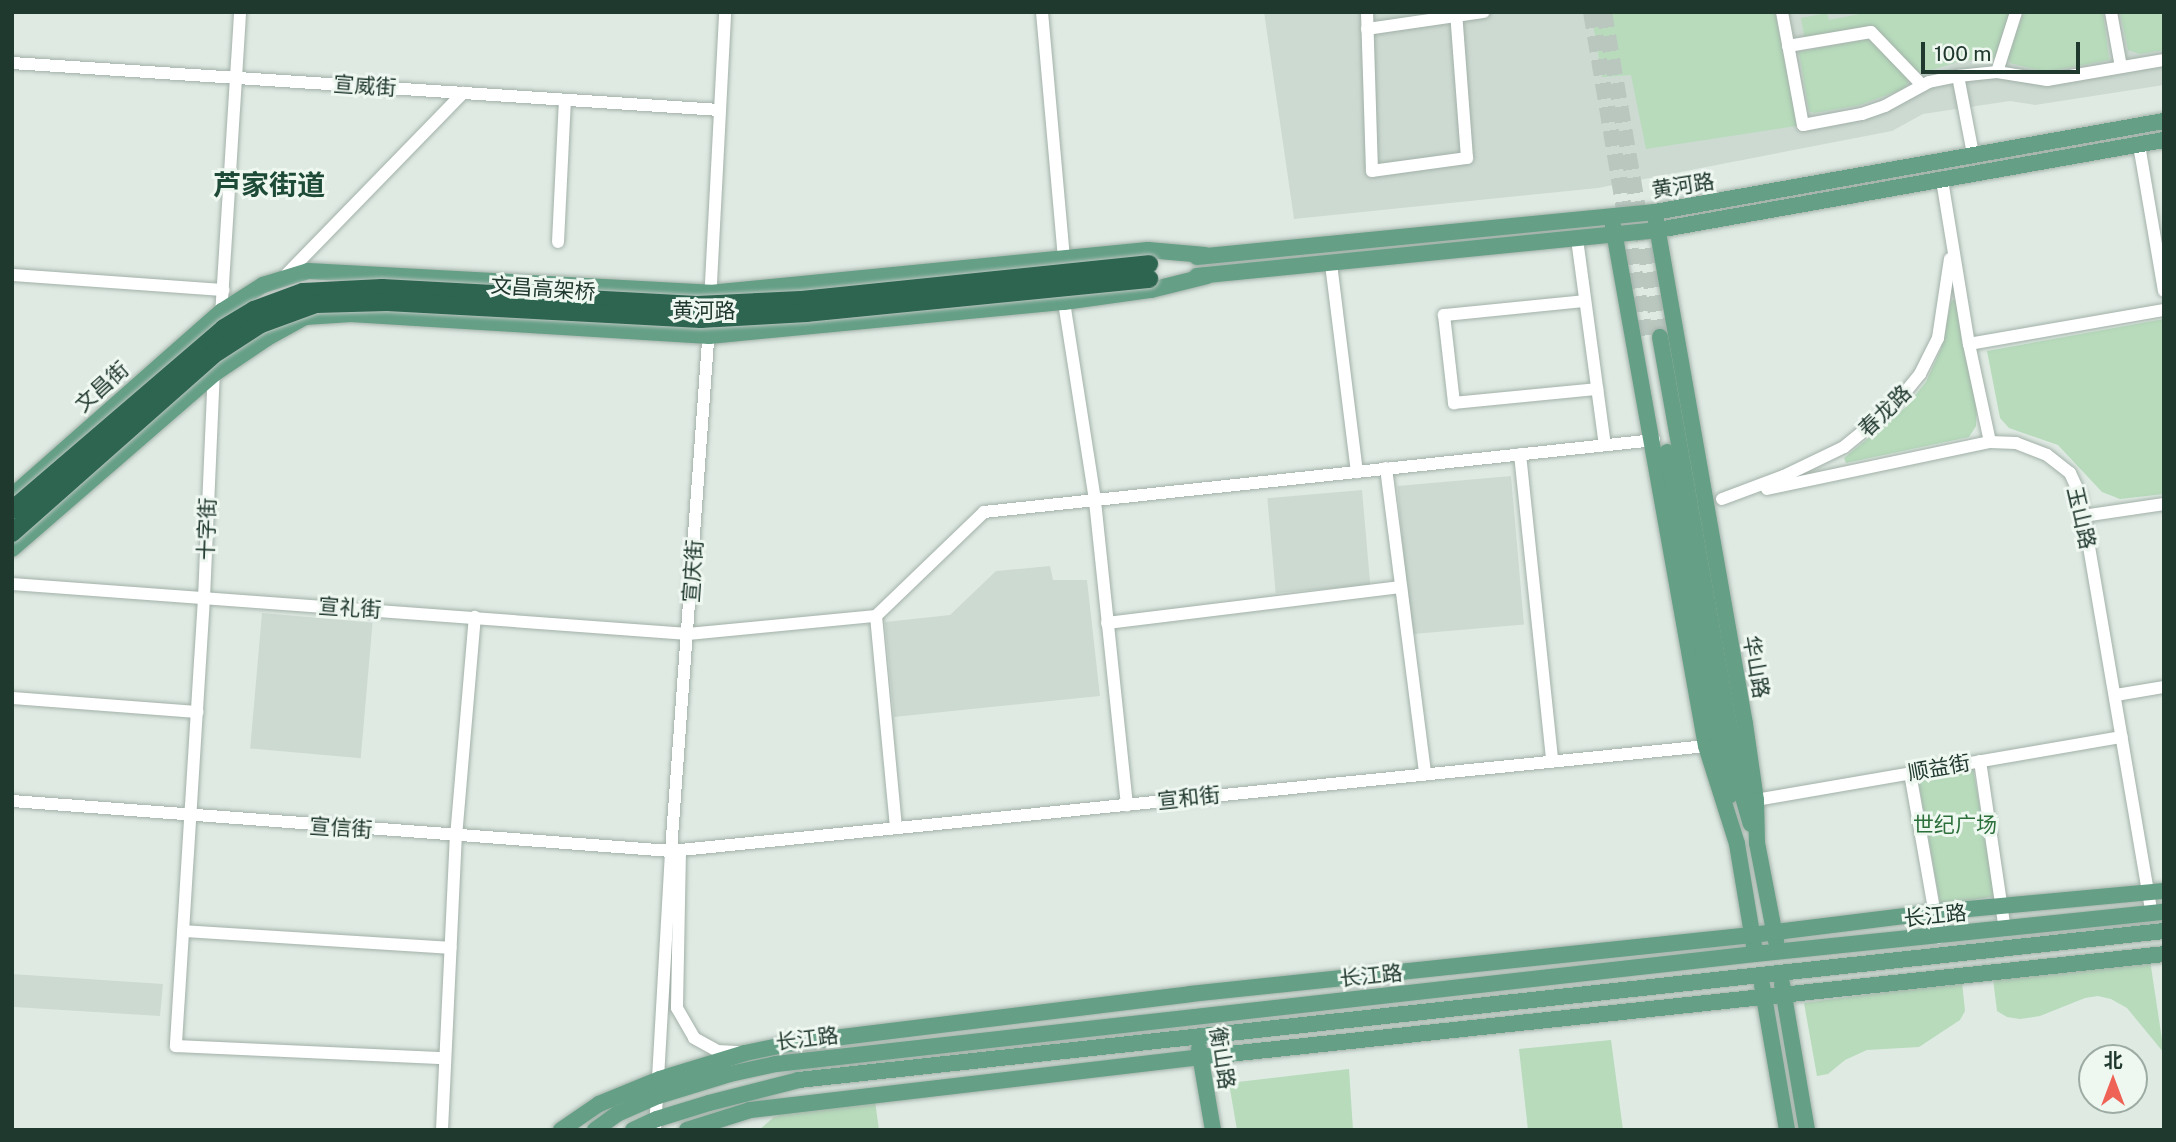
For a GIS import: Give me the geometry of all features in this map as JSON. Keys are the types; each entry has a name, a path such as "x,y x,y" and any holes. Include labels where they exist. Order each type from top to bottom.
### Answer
{"highway":[{"name":"文昌高架桥","path":"12,510 225,328 254,310 303,292 382,288 645,304 711,305 1149,271"},
{"name":"文昌高架桥","path":"12,533 221,349 278,316 316,304 387,302 701,319 807,313 1149,271"}],"main road":[{"name":"黄河路","path":"222,311 245,295 284,277 308,271 710,293 1148,250 1205,255 1612,217 1655,212 2164,121"},
{"name":"黄河路","path":"214,374 267,338 305,317 351,314 709,335 1064,302 1151,290 1207,276 1658,230 2164,140"},
{"name":"华山路","path":"1655,212 1756,800 1757,843 1807,1130"},
{"path":"1612,217 1654,440 1706,746 1737,844"},
{"name":"黄河路","path":"1149,271 1205,255"},
{"name":"黄河路","path":"1149,271 1207,276"},
{"name":"文昌街","path":"12,496 222,311"},
{"path":"1757,843 1741,789 1653,339 1755,954 1787,1130"},
{"path":"12,549 214,374"},
{"path":"561,1130 599,1104 660,1079 745,1052 793,1043 1190,994 1752,935 1936,912 2157,891"},
{"name":"长江路","path":"595,1130 617,1114 658,1096 730,1074 776,1064 1755,954 2158,913"},
{"name":"长江路","path":"633,1130 799,1080 2164,931"},
{"path":"687,1130 750,1110 1201,1057 2164,954"},
{"name":"衡山路","path":"1190,994 1213,1130"}],"street":[{"name":"十字街","path":"240,12 222,311 214,374 204,598 176,1046 444,1058"},
{"name":"宣庆街","path":"656,1124 709,335 725,12"},
{"path":"1042,12 1064,258"},
{"path":"1367,12 1373,171 1467,158 1456,14"},
{"path":"1367,29 1484,12"},
{"path":"1782,12 1802,125 1862,114 1885,106 1922,85 1958,76 1997,72 2048,80 2164,60"},
{"path":"1997,72 2016,12"},
{"path":"2111,12 2121,67"},
{"path":"1788,46 1871,32 1922,85"},
{"name":"宣威街","path":"12,63 719,110"},
{"path":"1958,76 1973,155"},
{"path":"284,277 463,93"},
{"path":"558,242 565,100"},
{"path":"2138,145 2164,291"},
{"path":"1942,180 1969,344 1990,442"},
{"path":"1577,239 1605,445"},
{"name":"春龙路","path":"1722,499 1784,476 1844,447 1868,430 1910,390 1938,338 1952,244"},
{"path":"1331,264 1357,472"},
{"path":"12,275 223,290"},
{"path":"1586,301 1444,315 1454,403 1597,389"},
{"path":"1064,302 1095,501 1127,805"},
{"path":"1969,344 2164,310"},
{"path":"896,828 876,616 984,512 1654,440"},
{"name":"玉山路","path":"1722,499 2002,440 2023,445 2063,466 2077,488 2083,516 2122,737 2157,891 2158,913"},
{"path":"1520,454 1552,761"},
{"path":"1386,468 1425,774"},
{"path":"1705,502 1722,499"},
{"path":"2083,516 2164,504"},
{"name":"宣礼街","path":"12,584 688,634 876,616"},
{"path":"1107,623 1401,587"},
{"path":"442,1130 456,837 475,617"},
{"path":"2116,695 2164,687"},
{"path":"12,698 197,712"},
{"name":"顺益街","path":"1756,800 2122,737"},
{"name":"宣和街","path":"676,851 1706,746"},
{"path":"1980,761 2005,930"},
{"path":"1910,773 1939,937"},
{"name":"宣信街","path":"12,801 190,817 676,851"},
{"path":"676,851 677,1009 694,1038 703,1045 717,1051 745,1052"},
{"path":"183,931 450,948"}],"shaded area":[{"path":"1264,12 2164,12 2164,85 2035,105 2010,101 1923,114 1892,131 1598,188 1294,219"},
{"path":"1511,476 1524,624 1410,634 1397,486"},
{"path":"1362,490 1370,585 1276,593 1267,498"},
{"path":"1050,566 1053,580 1087,580 1100,696 894,717 885,622 950,615 996,571"},
{"path":"262,613 373,623 361,758 250,748"},
{"path":"12,974 163,984 160,1016 14,1007 12,1023"}],"green space":[{"path":"1591,12 1775,12 1797,124 1803,125 1646,149 1631,75 1602,77"},
{"path":"1870,12 2010,12 1995,58 1960,61 1922,73 1914,70 1874,27 1805,40 1801,18 1827,13 1829,20"},
{"path":"2024,12 2103,12 2109,60 2046,72 2010,63 2008,57"},
{"path":"2120,12 2164,12 2164,50 2140,54 2128,50"},
{"path":"1872,40 1907,75 1908,83 1903,89 1860,105 1814,113 1809,111 1799,52"},
{"path":"1956,299 1977,407 1976,426 1969,437 1846,463 1844,458 1905,408 1926,382 1941,349 1951,301"},
{"path":"2164,319 2164,494 2120,499 2102,492 2058,445 2009,428 2000,418 1987,351"},
{"name":"世纪广场","path":"1973,768 1996,896 1940,906 1918,778"},
{"path":"2150,960 2164,1053 2127,1008 2111,999 2098,996 2085,998 2040,1016 2020,1019 2007,1017 1997,1011 1993,979"},
{"path":"1962,982 1965,1011 1960,1020 1919,1047 1867,1050 1845,1060 1828,1074 1817,1076 1804,1003"},
{"path":"1611,1040 1623,1130 1528,1130 1519,1049"},
{"path":"1349,1069 1353,1130 1237,1130 1229,1083"},
{"path":"875,1101 879,1130 759,1130 774,1117 790,1111"}],"tunnel":[{"path":"1591,12 1646,340"},
{"path":"1604,12 1660,337"}],"district":[{"name":"芦家街道","path":"269,185"}]}
